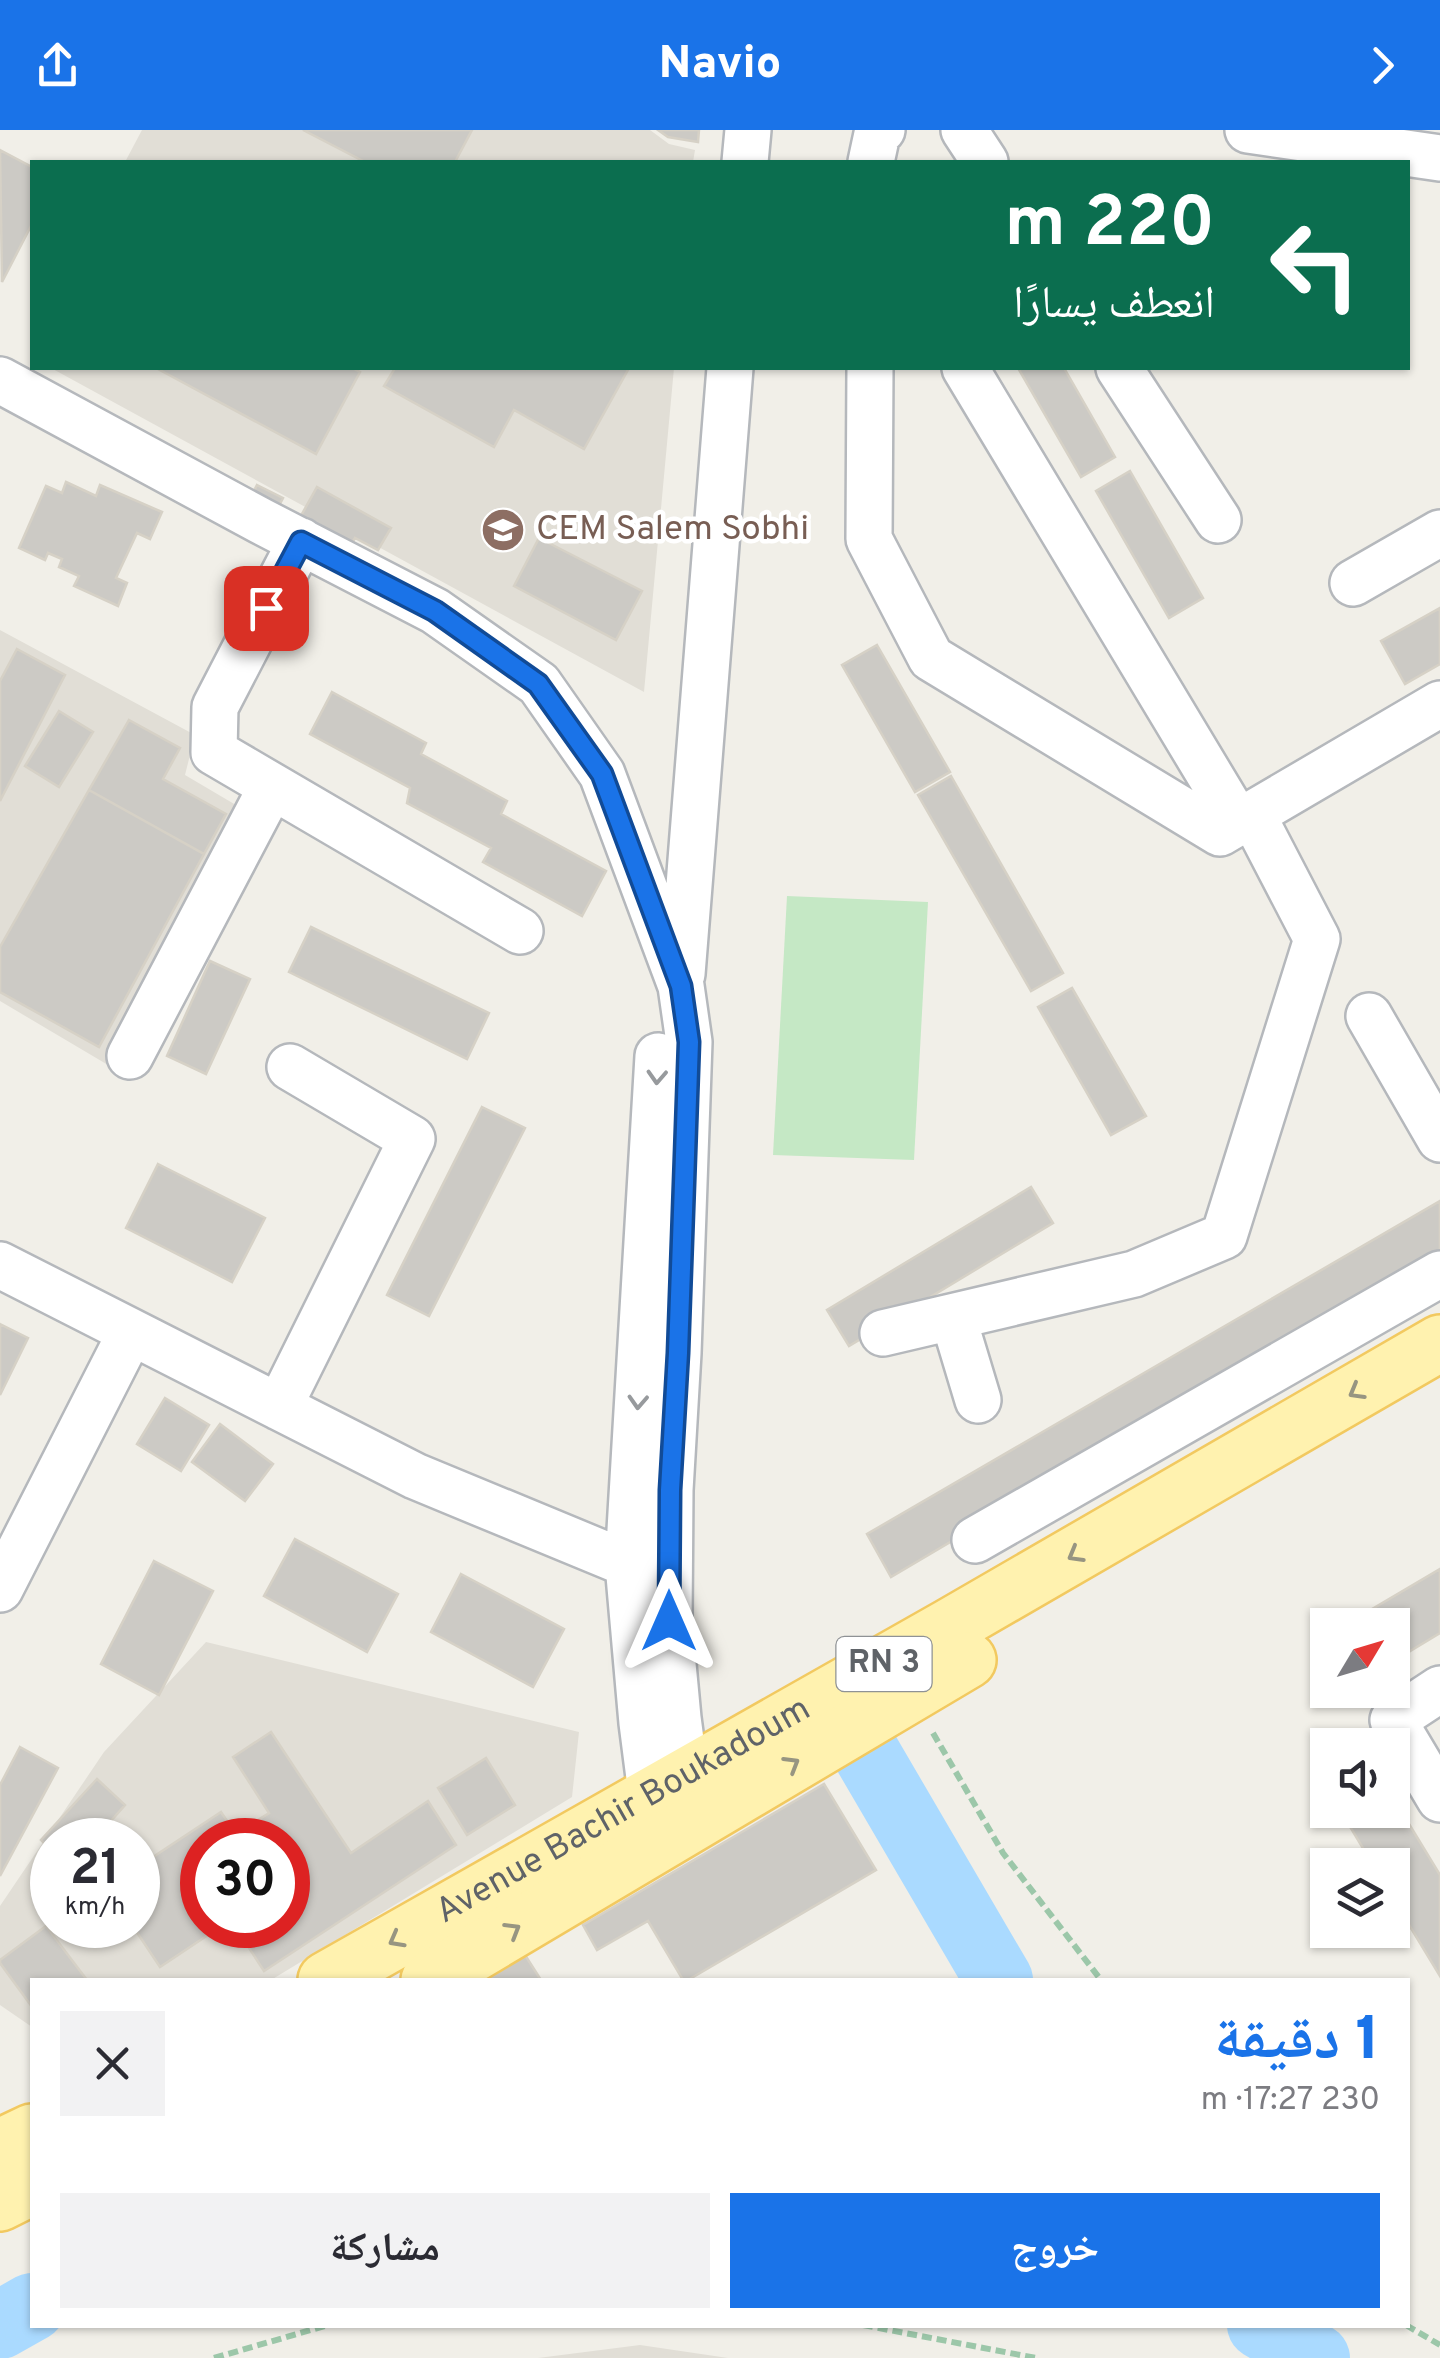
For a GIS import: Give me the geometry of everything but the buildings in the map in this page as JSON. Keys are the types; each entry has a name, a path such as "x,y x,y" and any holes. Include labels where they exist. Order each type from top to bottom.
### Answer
{"main road":[{"name":"Avenue Bachir Boukadoum","path":"432,1978 683,1799 1440,1343"},
{"name":"Avenue Bachir Boukadoum","path":"330,1978 600,1825 683,1799 910,1694 1440,1384"},
{"path":"0,2147 30,2133"},
{"path":"0,2203 30,2189"}],"street":[{"path":"745,160 748,130"},
{"path":"872,160 882,130"},
{"path":"964,130 984,160"},
{"path":"1248,130 1440,158"},
{"path":"683,1799 660,1720 649,1562 661,1015 681,986 730,370"},
{"path":"870,370 870,539 931,658 1220,833 1440,704"},
{"path":"883,1333 1134,1274 1224,1236 1317,939 966,370"},
{"path":"1120,370 1218,520"},
{"path":"0,380 435,611 538,684 602,774 681,986"},
{"path":"1352,584 1440,533"},
{"path":"301,542 215,707 214,752 520,932"},
{"path":"130,1056 272,786"},
{"path":"1368,1016 1440,1139"},
{"path":"279,1407 412,1139 290,1067"},
{"path":"0,1265 415,1476 649,1562"},
{"path":"976,1540 1440,1274"},
{"path":"953,1317 978,1400"},
{"path":"0,1588 15,1523 131,1332"},
{"path":"600,1825 660,1720 669,1621 649,1562"},
{"path":"1440,1689 1394,1720 1440,1798"},
{"path":"660,1720 712,1752 683,1799"}],"path":[{"path":"910,1694 1002,1853 1098,1978"},
{"path":"1410,2327 1440,2345"},
{"path":"214,2358 318,2328"},
{"path":"879,2328 1036,2358"}],"shaded area":[{"path":"142,130 650,130 669,144 695,150 693,160 126,160"},
{"name":"CEM Salem Sobhi","path":"55,370 674,370 644,692"},
{"path":"0,630 195,735 185,775 241,808 108,1065 0,1001"},
{"path":"206,1642 579,1732 572,1797 274,1978 30,1978 30,2026 0,2005 0,1906 30,1862 30,1948 160,1948 160,1818 59,1818 104,1752"},
{"path":"640,2345 728,2358 538,2358"}],"green space":[{"path":"787,896 928,902 914,1160 773,1155"}],"waterway":[{"path":"865,1751 998,1978"},
{"path":"0,2325 30,2308"},
{"path":"1266,2328 1316,2358"}],"place":[{"name":"CEM Salem Sobhi","path":"503,530"}],"route":[{"path":"266,608 301,542 435,611 538,684 602,774 681,986 689,1042 670,1490 669,1621"}]}
